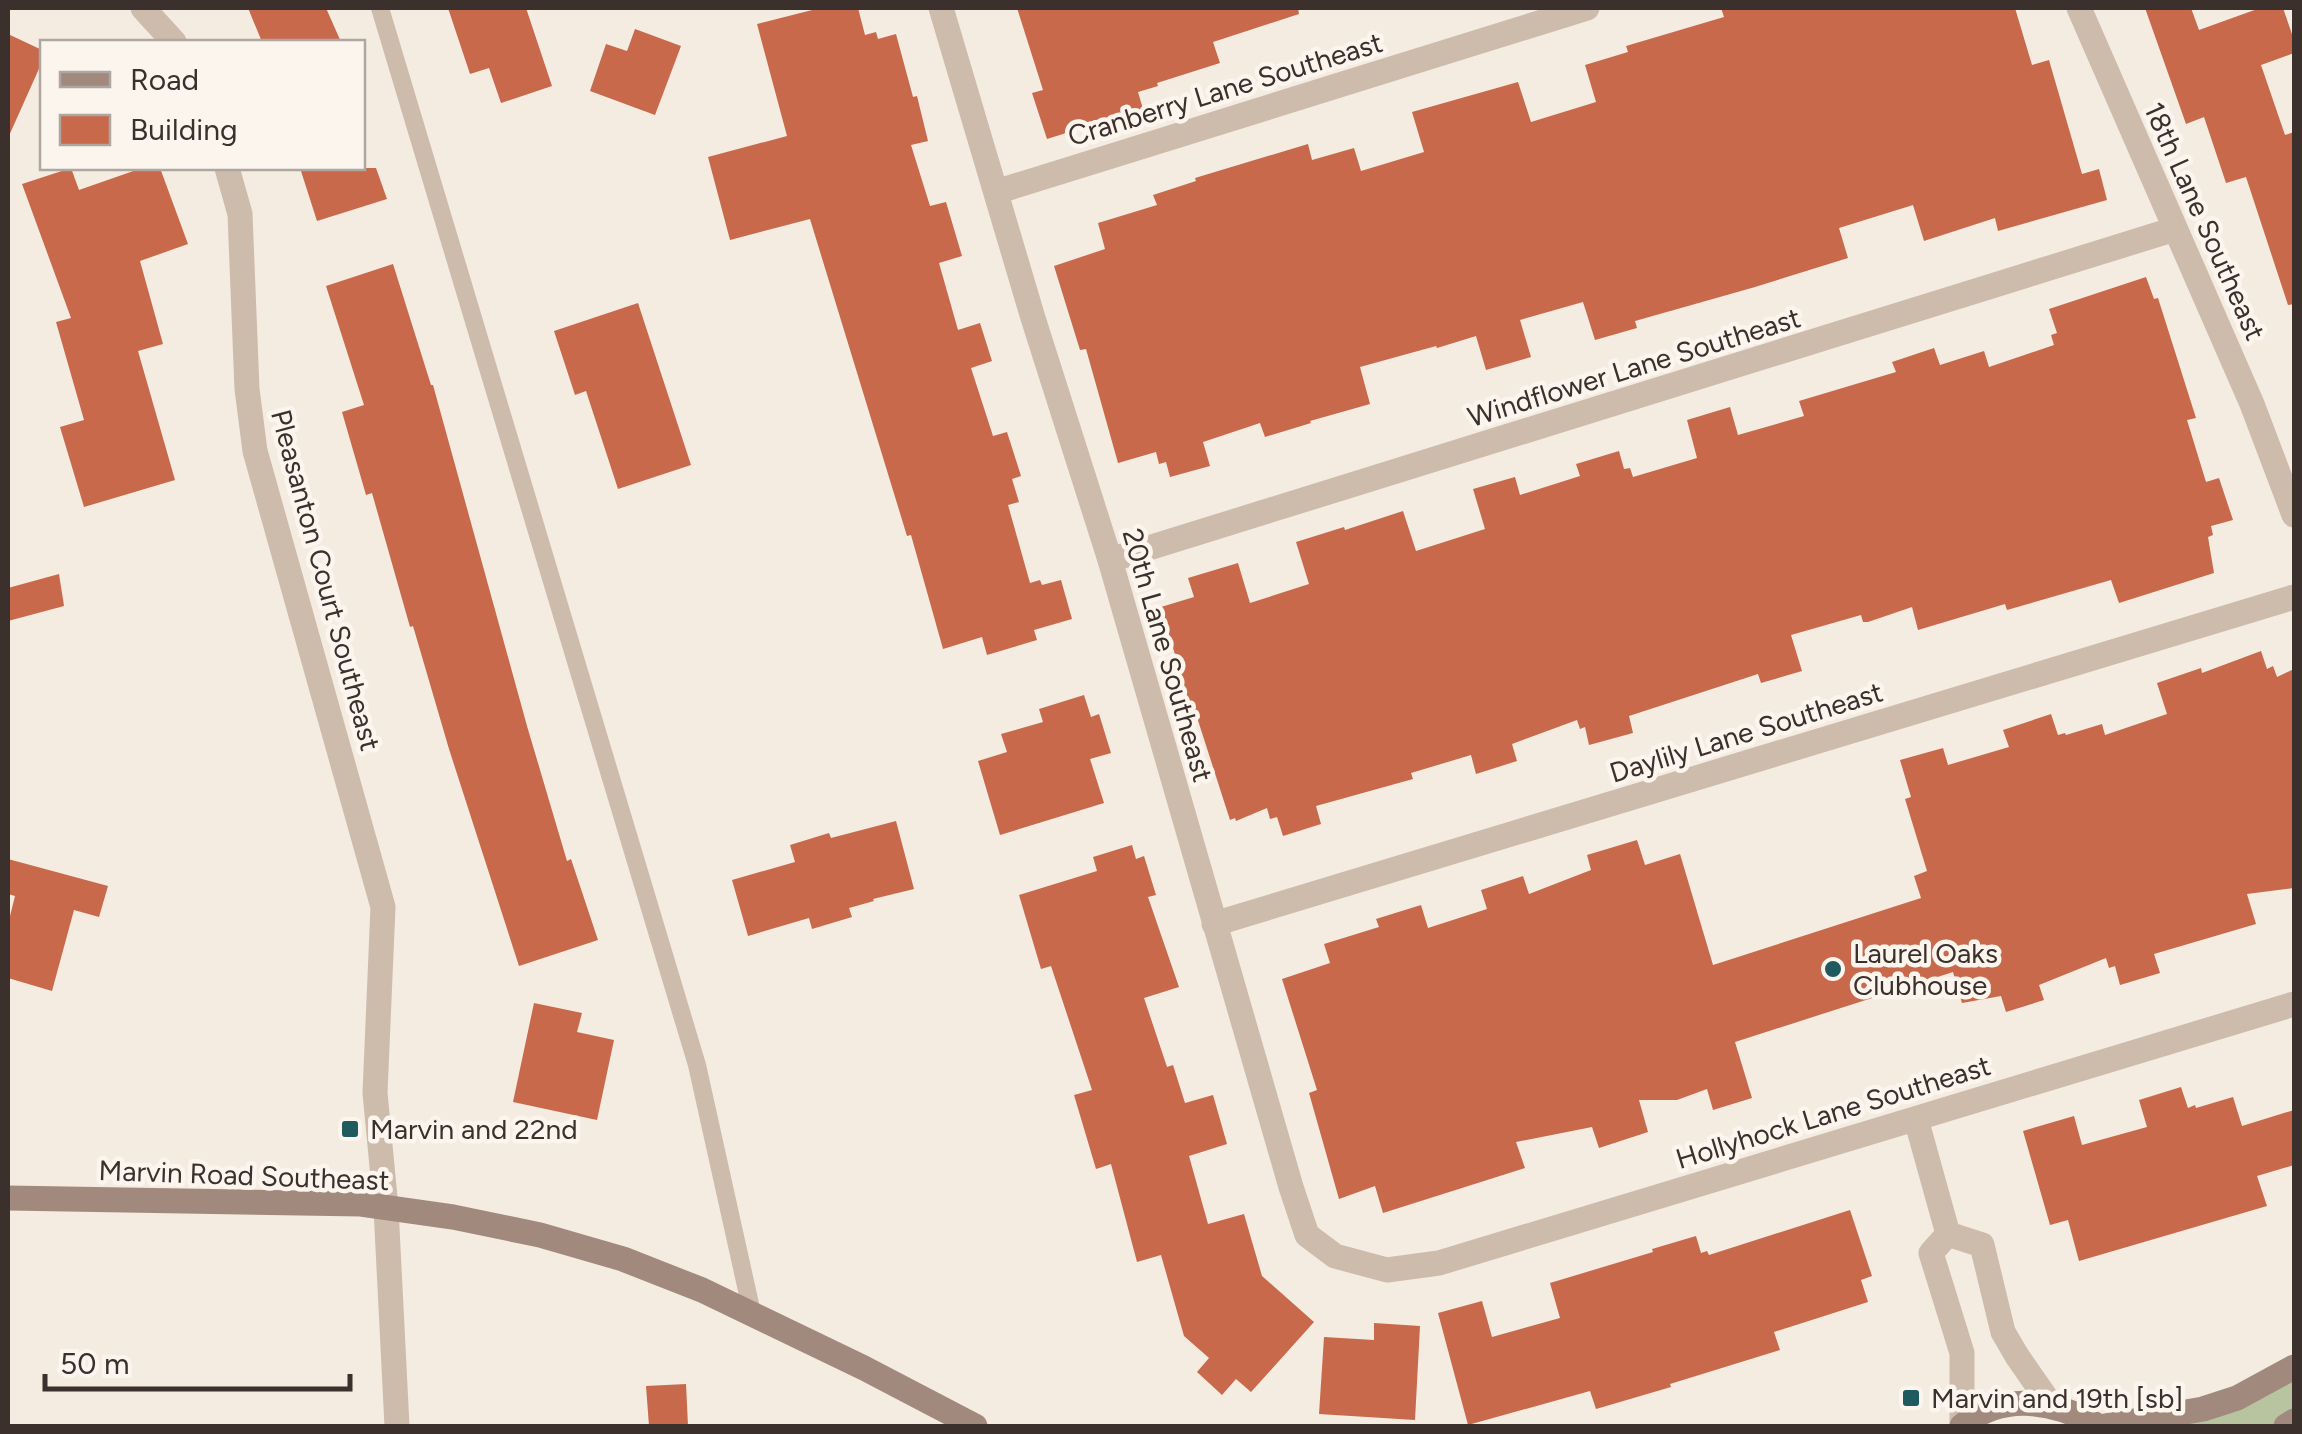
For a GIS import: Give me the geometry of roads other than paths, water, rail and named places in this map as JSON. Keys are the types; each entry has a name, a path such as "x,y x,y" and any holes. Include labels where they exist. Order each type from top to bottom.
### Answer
{"street":[{"path":"143,8 172,40"},
{"name":"20th Lane Southeast","path":"941,8 1110,560 1307,1235 1335,1256 1387,1270"},
{"name":"Cranberry Lane Southeast","path":"996,192 1587,8"},
{"name":"18th Lane Southeast","path":"2079,8 2252,404 2294,515"},
{"name":"Pleasanton Court Southeast","path":"228,170 240,214 247,389 255,451 383,907 375,1093 386,1208 397,1426"},
{"name":"Windflower Lane Southeast","path":"1110,560 2175,229"},
{"name":"Daylily Lane Southeast","path":"1214,924 2294,597"},
{"name":"Hollyhock Lane Southeast","path":"1387,1270 1439,1263 2294,1004"},
{"path":"1916,1118 1948,1234"},
{"name":"Marvin Road Southeast","path":"8,1198 342,1204 453,1216 540,1234 623,1259 702,1290 975,1426"},
{"path":"1948,1234 1982,1245 2003,1332 2051,1404"},
{"path":"1948,1234 1931,1253 1962,1353 1962,1426"},
{"path":"1962,1426 1997,1406 2024,1404 2051,1404 2102,1426 2203,1409 2237,1398 2294,1367"},
{"path":"2286,1426 2294,1421"}],"lane":[{"path":"380,8 696,1064 752,1313"}],"place":[{"name":"Laurel Oaks Clubhouse","path":"1833,969"},
{"name":"Marvin and 22nd","path":"350,1129"},
{"name":"Marvin and 19th [sb]","path":"1911,1398"}]}
